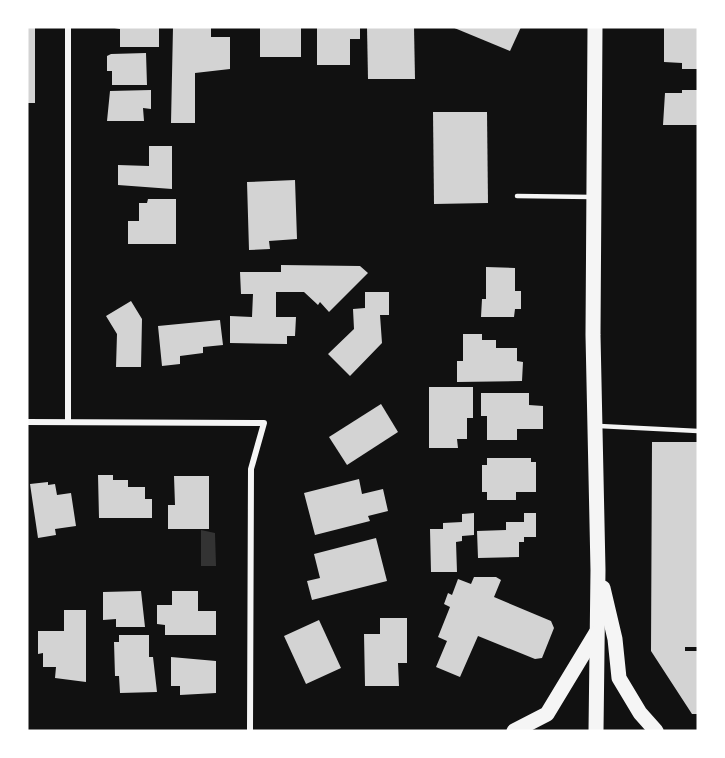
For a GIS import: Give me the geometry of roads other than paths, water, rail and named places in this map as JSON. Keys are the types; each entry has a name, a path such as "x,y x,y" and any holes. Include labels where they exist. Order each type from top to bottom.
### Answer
{"main road":[{"path":"595,27 593,426 598,570 596,731"},
{"path":"598,570 615,639 619,678 640,713 656,731"},
{"path":"514,731 548,714 596,632"}],"street":[{"path":"68,422 69,27"},
{"path":"27,422 264,423 251,469 250,731"}],"lane":[{"path":"517,196 593,197"},
{"path":"593,426 698,431"}]}
